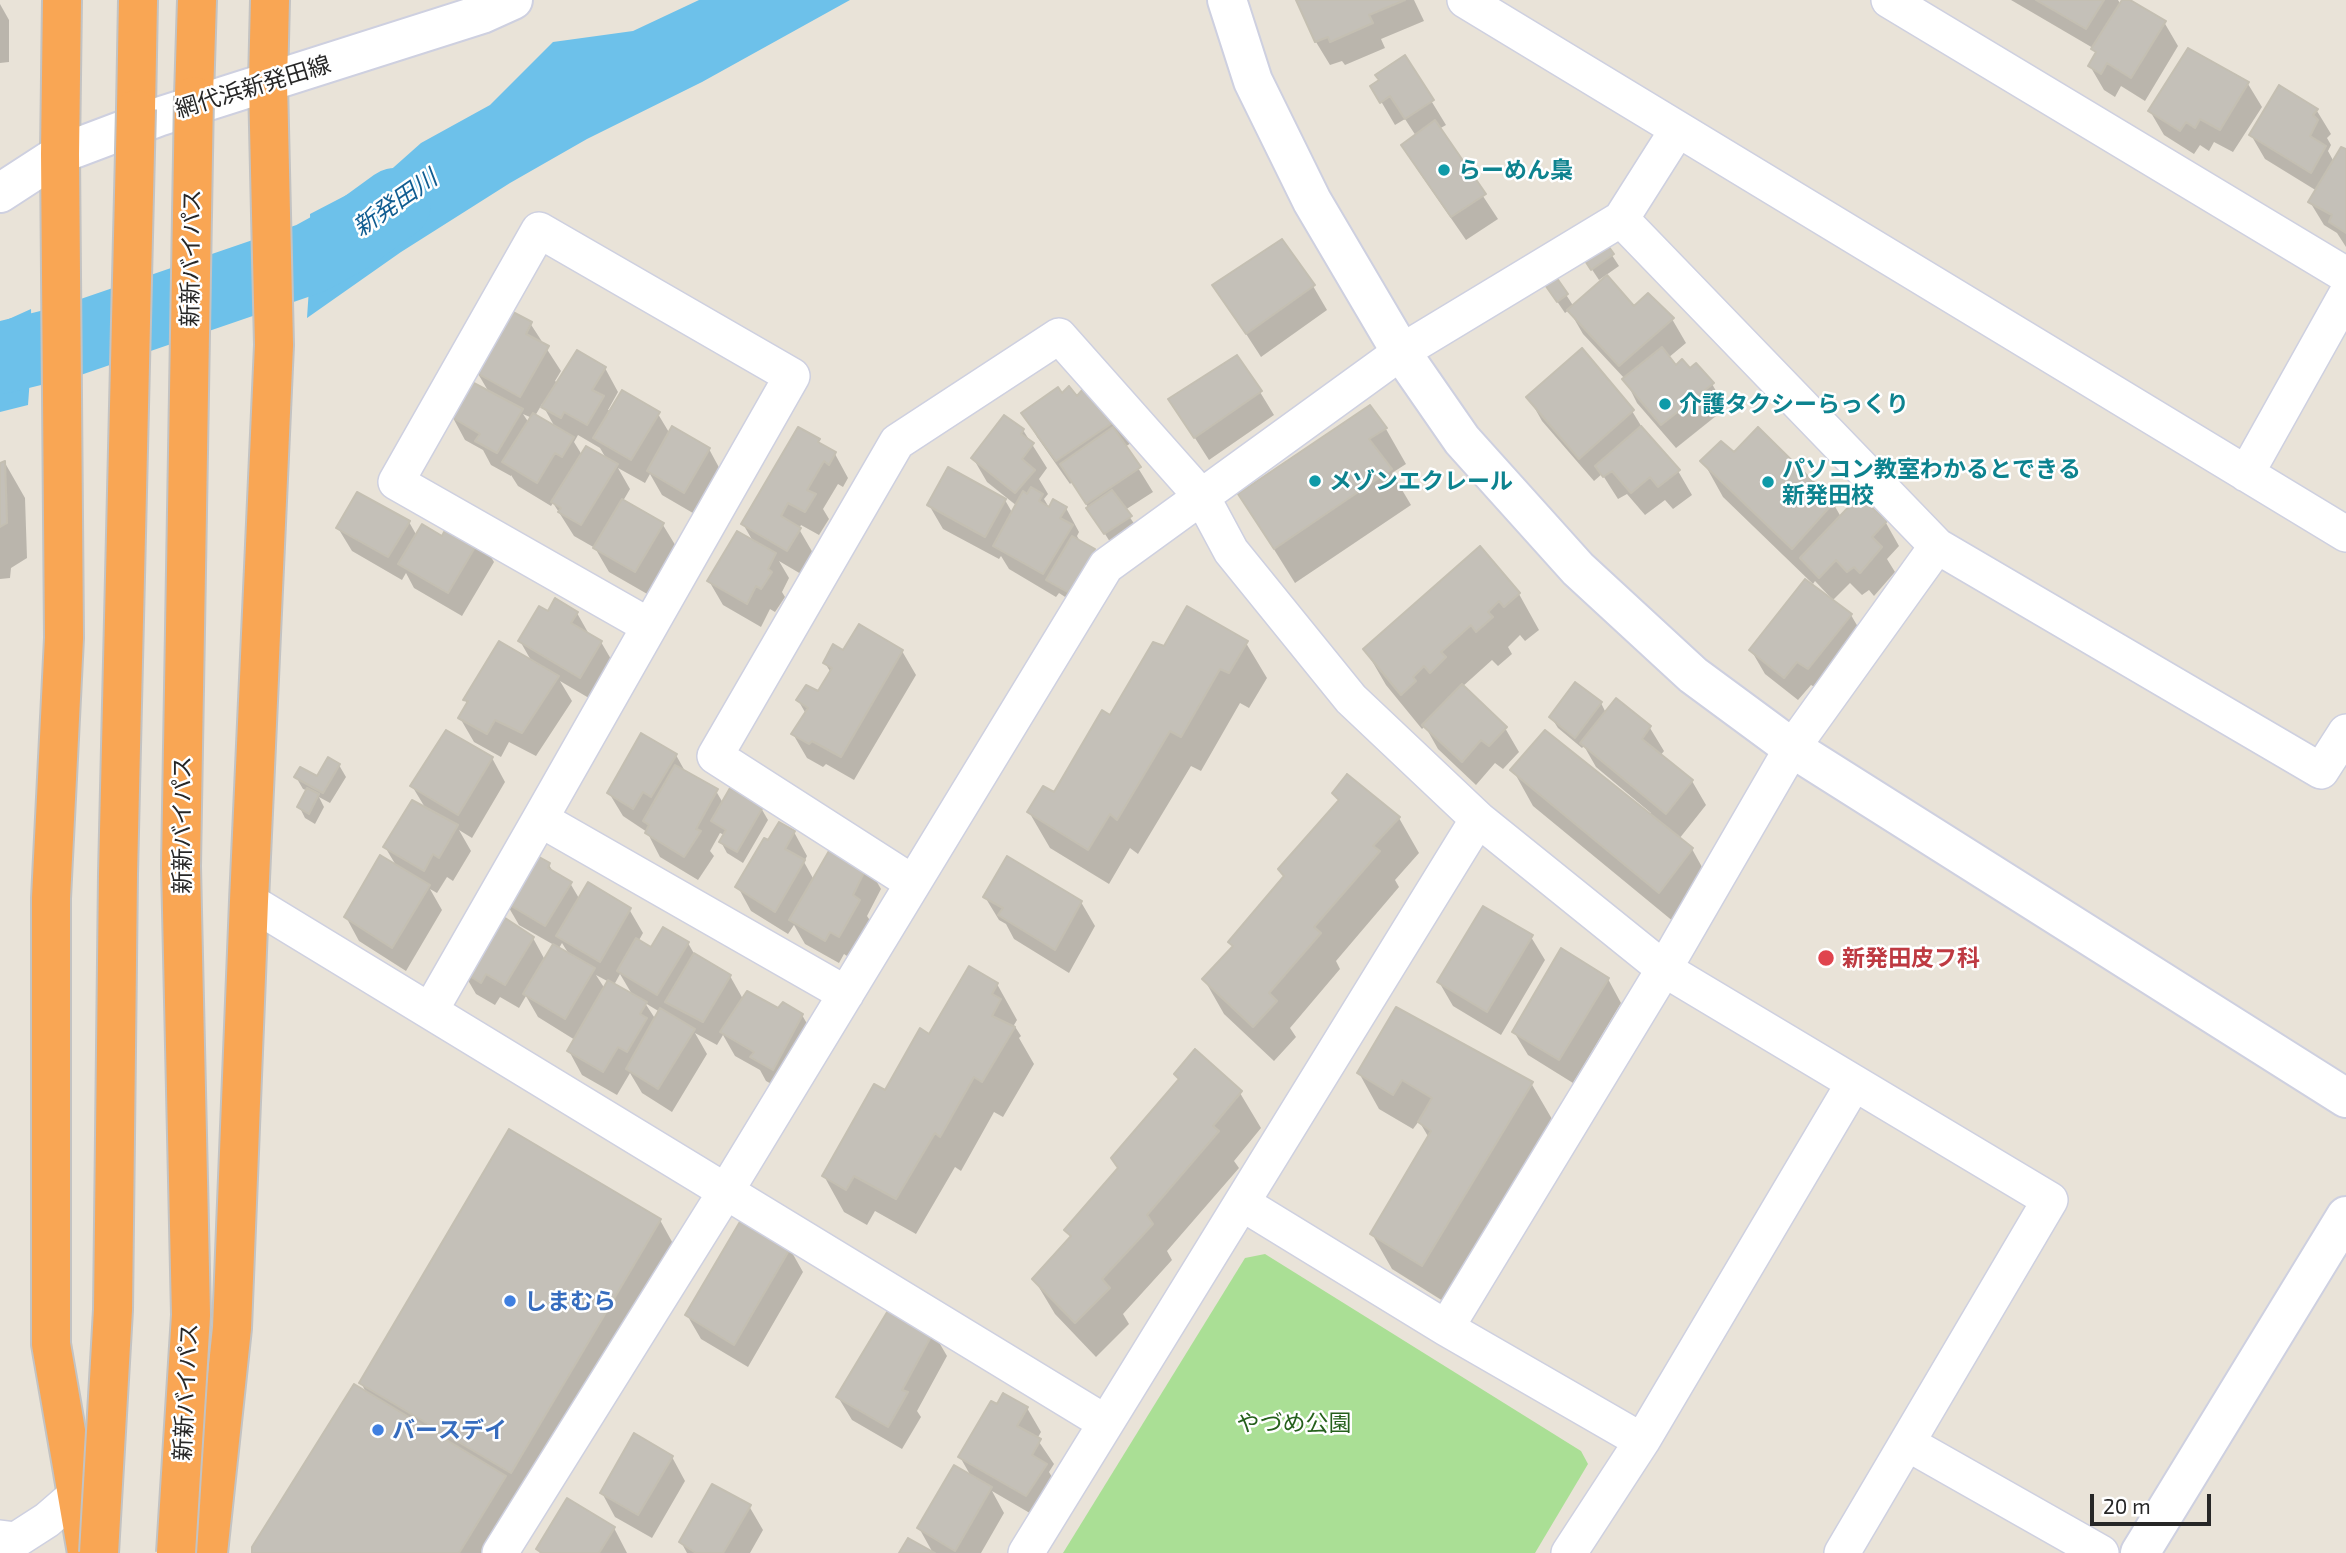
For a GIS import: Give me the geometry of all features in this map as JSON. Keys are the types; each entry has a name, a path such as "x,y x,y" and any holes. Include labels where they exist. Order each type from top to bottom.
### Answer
{"highway":[{"path":"62,0 60,154 64,638 51,898 51,1343 87,1553"},
{"path":"99,1553 113,1310 117,874 138,0"},
{"name":"新新バイパス","path":"176,1553 191,1315 181,866 197,0"},
{"path":"208,1553 233,1328 248,901 274,345 268,83 270,0"}],"street":[{"path":"1227,0 1253,81 1312,201 1401,352 1462,440 1578,569 1693,675 1792,748 2346,1098"},
{"path":"1465,0 2346,534"},
{"path":"1889,0 2346,275"},
{"name":"網代浜新発田線","path":"0,193 60,154 158,117 268,83 493,5"},
{"path":"500,1553 726,1191 1107,566 1401,352 1620,219 1678,129"},
{"path":"1620,219 1937,546 2321,771 2346,732"},
{"path":"430,1011 792,376 539,230 396,482 649,626"},
{"path":"2246,474 2346,295"},
{"path":"913,883 715,756 897,442 1059,336 1202,497 1231,551 1351,699 1478,819 1664,969 2050,1200 1842,1553"},
{"path":"1446,1328 1664,969 1792,748 1937,546"},
{"path":"540,819 846,994"},
{"path":"1026,1553 1478,819"},
{"path":"248,901 1106,1423"},
{"path":"1569,1553 1642,1441 1854,1083"},
{"path":"1242,1203 1446,1328 1642,1441"},
{"path":"2140,1553 2346,1216"},
{"path":"1906,1444 2101,1553"},
{"path":"0,1538 16,1540 47,1520 77,1494"}],"green space":[{"name":"やづめ公園","path":"1265,1254 1581,1451 1588,1464 1535,1553 1063,1553 1245,1258"}],"water":[{"path":"699,0 850,0 702,82 587,139 510,183 401,252 307,318 311,258 310,214 385,175 421,143 490,105 553,42 633,31"},
{"path":"31,309 32,350 28,405 0,412 0,323"}],"building":[{"path":"1296,0 1405,0 1369,15 1373,23 1330,42 1328,37 1315,42"},
{"path":"2036,0 2104,0 2086,29"},
{"path":"2122,0 2130,0 2166,21 2131,78 2107,63 2101,74 2088,66 2096,52 2091,49"},
{"path":"2188,48 2249,82 2220,130 2200,119 2195,128 2186,122 2180,131 2148,111"},
{"path":"1405,55 1434,100 1405,119 1390,96 1380,103 1370,86 1379,80 1375,75"},
{"path":"2279,85 2318,109 2313,115 2318,120 2310,136 2326,146 2311,173 2249,135"},
{"name":"らーめん梟","path":"1435,120 1486,194 1451,217 1401,145"},
{"path":"2341,147 2346,149 2346,233 2329,222 2332,215 2308,202"},
{"path":"1282,239 1315,285 1246,334 1212,285"},
{"path":"1604,240 1614,254 1591,270 1582,256"},
{"path":"1554,274 1568,294 1557,302 1543,282"},
{"path":"1607,275 1634,306 1648,293 1674,318 1619,366 1567,310"},
{"path":"511,311 532,322 526,334 549,346 520,397 475,372"},
{"name":"介護タクシーらっくり","path":"1662,347 1676,365 1682,359 1690,368 1696,363 1714,383 1661,425 1622,379"},
{"path":"1582,348 1634,410 1579,459 1526,397"},
{"path":"577,350 606,367 592,390 604,396 587,425 564,412 561,418 541,407"},
{"path":"1237,355 1262,391 1194,438 1168,399"},
{"path":"470,381 523,409 497,453 475,441 480,434 450,416"},
{"path":"1069,386 1077,396 1084,388 1097,406 1105,401 1118,419 1056,461 1021,413 1058,387 1062,393"},
{"path":"622,390 660,412 631,460 593,438"},
{"name":"メゾンエクレール","path":"1370,405 1387,428 1369,439 1392,469 1274,549 1238,494"},
{"path":"533,413 574,437 562,457 555,453 537,483 502,462"},
{"path":"1004,415 1024,429 1021,434 1034,443 1022,459 1035,470 1015,493 971,458"},
{"path":"672,426 710,448 684,493 647,471"},
{"path":"1641,426 1680,470 1658,487 1650,477 1631,493 1612,471 1603,477 1595,466"},
{"path":"798,427 836,452 829,465 824,461 807,490 816,494 805,512 788,503 781,516 801,528 787,551 741,524"},
{"path":"1113,427 1141,467 1086,504 1060,464"},
{"name":"パソコン教室わかるとできる 新発田校","path":"1758,427 1834,502 1792,549 1700,461 1721,441 1734,452"},
{"path":"586,446 618,464 581,525 558,512 561,508 551,502"},
{"path":"5,461 7,523 0,527 0,463"},
{"path":"948,467 1006,499 985,537 927,505"},
{"path":"1031,487 1043,494 1039,501 1049,507 1053,499 1067,507 1060,518 1073,525 1043,574 993,546 1023,491 1027,494"},
{"path":"1112,490 1132,516 1104,534 1086,508"},
{"path":"357,492 410,521 388,557 336,528"},
{"path":"1859,496 1887,521 1872,537 1882,547 1860,573 1854,567 1847,572 1836,560 1819,578 1800,558"},
{"path":"622,499 664,523 635,572 593,548"},
{"path":"451,519 481,537 448,593 398,564 422,524 442,536"},
{"path":"737,531 776,553 768,569 772,572 761,589 756,586 747,604 707,581"},
{"path":"1072,536 1095,549 1073,595 1046,580"},
{"path":"1480,546 1520,593 1504,607 1499,601 1488,612 1493,617 1476,632 1471,625 1441,652 1446,657 1430,673 1424,666 1413,677 1416,681 1401,695 1363,649"},
{"path":"1805,579 1852,614 1808,669 1797,662 1784,678 1749,650"},
{"path":"555,598 578,612 571,623 602,641 580,678 518,641 539,606 548,611"},
{"path":"1187,606 1248,641 1229,673 1220,669 1181,737 1170,731 1117,820 1110,814 1088,850 1027,812 1043,786 1054,792 1102,710 1110,715 1153,642 1164,646"},
{"path":"859,624 903,650 841,757 812,741 809,744 791,734 808,708 796,700 806,685 818,691 832,668 823,663 833,644 843,650"},
{"path":"499,641 559,676 522,733 495,720 487,734 458,718 468,701 463,700"},
{"path":"1575,682 1602,702 1575,738 1549,717"},
{"path":"1462,684 1507,727 1489,746 1481,740 1462,762 1422,725"},
{"path":"1616,698 1651,726 1642,739 1693,780 1666,814 1580,743"},
{"path":"446,730 493,757 458,815 410,786"},
{"path":"1545,730 1693,848 1659,893 1510,770"},
{"path":"641,733 677,754 651,797 643,792 633,809 607,793"},
{"path":"328,757 340,764 323,793 294,777 300,767 317,776"},
{"path":"675,765 718,789 696,829 701,831 684,857 645,833 649,825 643,821"},
{"path":"1347,774 1400,817 1373,846 1380,851 1314,927 1321,933 1269,993 1277,1001 1253,1027 1202,979 1233,946 1228,942 1284,876 1278,869 1339,800 1332,793"},
{"path":"307,788 319,794 309,814 297,807"},
{"path":"730,788 763,807 737,852 719,842 726,830 711,821"},
{"path":"412,800 458,825 439,858 433,854 424,871 383,847"},
{"path":"779,822 795,831 785,849 805,860 775,912 735,887 764,838 768,840"},
{"path":"833,844 868,864 853,895 860,900 839,937 830,932 825,941 789,920"},
{"path":"532,853 550,863 548,868 572,882 545,926 503,901"},
{"path":"380,855 430,885 392,948 344,917"},
{"path":"1007,856 1082,901 1055,950 998,915 1003,908 983,897"},
{"path":"588,882 631,908 600,962 556,936"},
{"path":"1483,906 1533,935 1487,1012 1437,982"},
{"path":"496,912 534,937 505,985 486,974 481,983 460,970"},
{"path":"663,927 689,942 657,995 617,971 636,938 651,947"},
{"path":"553,944 595,968 565,1019 523,994"},
{"path":"1561,948 1609,978 1559,1060 1512,1032"},
{"path":"694,953 731,975 703,1022 665,1002"},
{"path":"969,966 998,983 992,994 1001,999 992,1016 1015,1027 982,1082 974,1077 940,1137 935,1133 896,1199 854,1176 846,1190 822,1176 874,1084 885,1090 920,1028 929,1034"},
{"path":"608,980 647,1002 640,1014 647,1018 627,1052 618,1047 603,1072 567,1051"},
{"path":"747,991 778,1008 783,1002 803,1014 773,1070 750,1057 754,1052 720,1032"},
{"path":"1396,1007 1533,1082 1422,1266 1370,1234 1431,1131 1418,1122 1432,1098 1402,1080 1393,1095 1357,1073"},
{"path":"660,1008 695,1029 658,1089 626,1069"},
{"path":"1195,1049 1242,1091 1213,1126 1219,1131 1147,1215 1153,1224 1102,1279 1110,1288 1075,1323 1032,1279 1071,1236 1064,1230 1118,1168 1111,1158 1179,1079 1174,1074"},
{"name":"しまむら","path":"509,1129 661,1219 511,1473 359,1383"},
{"path":"741,1220 791,1247 734,1345 685,1315"},
{"path":"892,1304 934,1331 902,1390 908,1392 888,1427 836,1397"},
{"name":"バースデイ","path":"354,1384 506,1476 459,1553 252,1553 252,1547"},
{"path":"1003,1393 1028,1407 1017,1426 1041,1439 1032,1455 1047,1464 1026,1496 958,1457 991,1401 997,1404"},
{"path":"634,1433 673,1456 638,1515 600,1493"},
{"path":"954,1465 992,1487 955,1551 917,1528"},
{"path":"712,1484 751,1505 723,1553 696,1553 679,1542"},
{"path":"567,1498 615,1527 599,1553 542,1553 536,1549"},
{"path":"908,1538 935,1553 899,1553"}],"waterway":[{"name":"新発田川","path":"0,358 69,341 311,258 351,236 395,204"}],"place":[{"name":"らーめん梟","path":"1444,170"},
{"name":"介護タクシーらっくり","path":"1665,404"},
{"name":"メゾンエクレール","path":"1315,481"},
{"name":"パソコン教室わかるとできる 新発田校","path":"1768,482"},
{"name":"新発田皮フ科","path":"1826,958"},
{"name":"しまむら","path":"510,1301"},
{"name":"バースデイ","path":"378,1430"}]}
